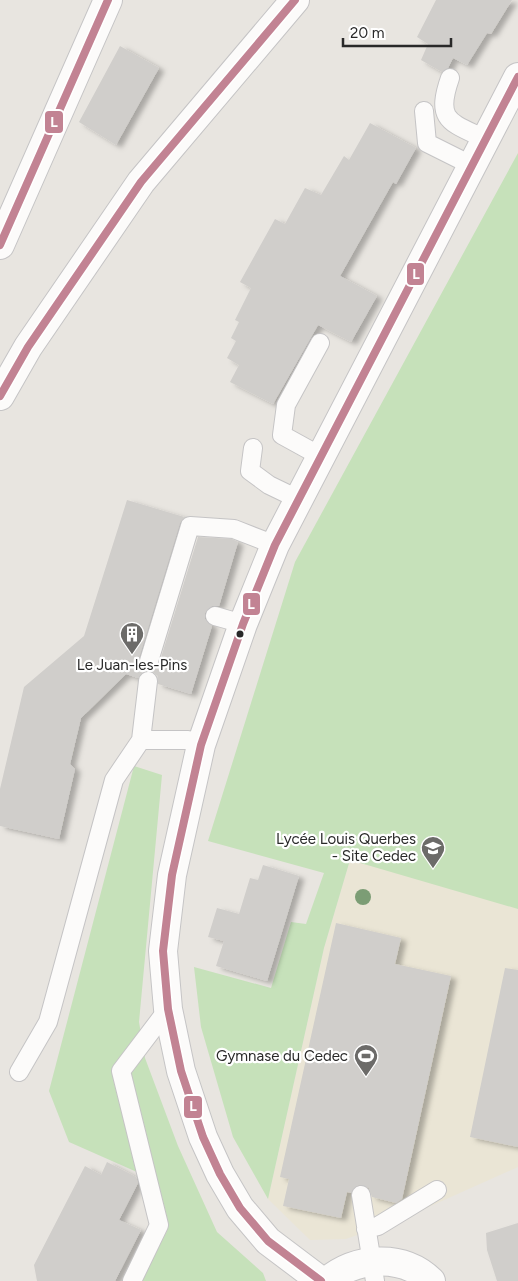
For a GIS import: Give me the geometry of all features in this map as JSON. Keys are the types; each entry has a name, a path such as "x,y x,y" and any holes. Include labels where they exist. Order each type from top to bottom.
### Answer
{"street":[{"path":"0,245 108,0"},
{"path":"0,396 28,347 141,182 295,0"},
{"path":"321,1281 268,1241 240,1208 220,1174 203,1137 181,1071 168,1009 163,951 172,874 201,745 243,624 275,545 322,457 484,139 518,77"},
{"path":"327,1281 349,1266 374,1271 408,1266 431,1281"}],"lane":[{"path":"450,78 444,94 444,110 450,122 484,139"},
{"path":"424,111 427,143 471,165"},
{"path":"320,343 286,405 282,435 322,457"},
{"path":"253,448 250,471 269,486 298,499"},
{"path":"150,661 190,526 234,529 275,545"},
{"path":"216,616 243,624"},
{"path":"19,1072 48,1022 114,780 140,740 148,681"},
{"path":"140,740 188,740 201,745"},
{"path":"132,1281 159,1226 121,1072 168,1009"},
{"path":"366,1229 378,1226 437,1190"},
{"path":"361,1195 374,1271"}],"shaded area":[{"name":"Lycée Louis Querbes - Site Cedec","path":"518,500 518,1167 404,1218 346,1239 310,1240 268,1199 324,948 350,860"}],"green space":[{"path":"518,153 518,909 350,860 324,948 268,1199 233,1137 201,1027 194,967 271,988 291,922 306,924 324,873 208,841 295,562"},
{"path":"134,766 162,775 139,1022 145,1058 178,1146 217,1232 263,1273 266,1281 140,1281 167,1231 155,1180 69,1142 49,1091"}],"building":[{"path":"436,0 512,0 491,34 487,33 467,65 453,58 448,68 442,72 421,60 428,44 417,37"},
{"path":"120,46 159,68 116,145 79,122"},
{"path":"370,123 416,148 396,184 393,182 340,276 377,296 351,342 318,325 273,404 230,382 239,365 227,358 236,341 231,338 239,322 235,320 251,288 240,282 275,219 285,224 305,188 321,195 344,156 349,160"},
{"name":"Le Juan-les-Pins","path":"127,500 184,517 180,523 139,658 139,664 145,671 138,678 126,674 81,718 70,764 75,769 59,839 0,826 0,789 24,687 84,636"},
{"path":"198,537 232,539 238,542 219,606 212,606 205,613 205,619 212,626 191,694 158,684 158,676 151,671 159,664"},
{"path":"263,865 299,876 267,981 216,966 224,941 208,937 217,908 239,914 250,878 258,880"},
{"name":"Gymnase du Cedec","path":"336,923 401,938 395,964 451,976 402,1199 396,1203 372,1197 369,1188 359,1185 351,1193 347,1192 341,1218 283,1206 289,1179 280,1177"},
{"path":"505,968 518,970 518,1147 470,1137"},
{"path":"107,1162 136,1177 138,1183 119,1220 141,1230 115,1281 37,1281 34,1265 85,1166 101,1175"},
{"path":"518,1223 518,1281 497,1281 487,1250 486,1233"}],"transit line":[{"name":"L","path":"0,245 108,0"},
{"name":"L","path":"0,396 28,347 141,182 295,0"},
{"name":"L","path":"321,1281 268,1241 240,1208 220,1174 203,1137 181,1071 168,1009 163,951 172,875 201,745 243,624 275,545 518,77"}],"place":[{"name":"Le Juan-les-Pins","path":"132,655"},
{"name":"Lycée Louis Querbes - Site Cedec","path":"433,869"},
{"name":"Gymnase du Cedec","path":"366,1077"}]}
